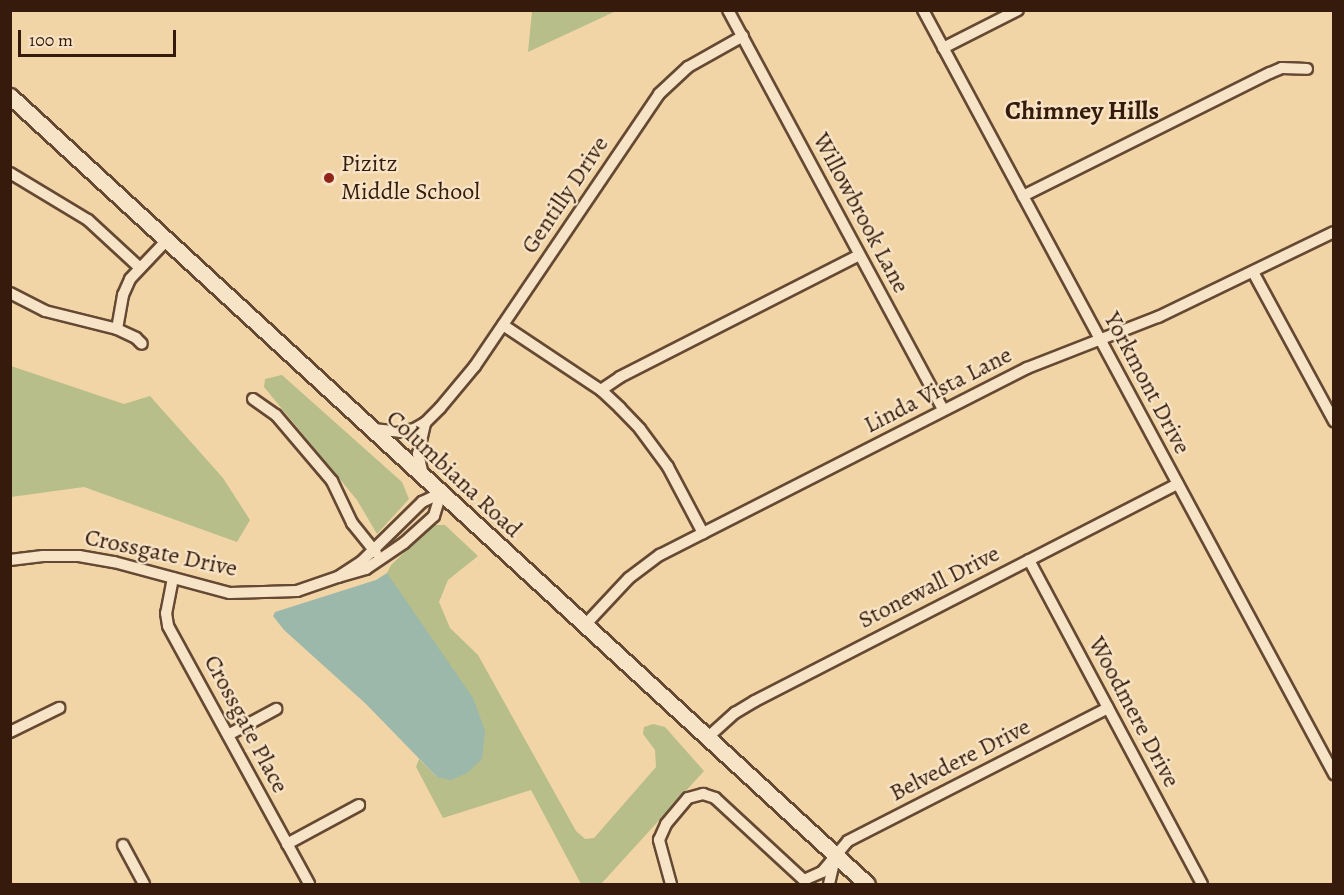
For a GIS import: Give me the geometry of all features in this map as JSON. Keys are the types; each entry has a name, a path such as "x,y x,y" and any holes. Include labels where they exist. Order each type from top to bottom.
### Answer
{"main road":[{"name":"Columbiana Road","path":"10,96 168,239 867,885"}],"street":[{"path":"728,10 742,36"},
{"name":"Yorkmont Drive","path":"923,10 1334,774"},
{"path":"943,48 1018,10"},
{"name":"Willowbrook Lane","path":"742,36 943,410"},
{"name":"Gentilly Drive","path":"373,429 399,432 425,423 457,390 659,94 688,67 742,36"},
{"path":"1023,196 1270,73 1295,67 1307,69"},
{"path":"10,172 88,220 139,267"},
{"name":"Linda Vista Lane","path":"585,625 640,568 703,533 1038,363 1136,326 1254,272 1334,232"},
{"path":"117,329 123,295 139,267 168,239"},
{"path":"601,390 620,377 859,255"},
{"path":"1254,272 1334,420"},
{"path":"10,293 45,311 117,329 136,338 142,344"},
{"path":"503,325 601,390 655,448 703,533"},
{"path":"253,399 276,415 332,481 352,523 382,561"},
{"path":"423,476 418,454 425,423"},
{"name":"Stonewall Drive","path":"707,738 735,713 754,700 1177,483"},
{"name":"Crossgate Drive","path":"338,577 361,562 422,502 441,493"},
{"name":"Crossgate Drive","path":"10,560 60,555 80,556 230,593 297,591 366,569 382,561 434,516 441,493"},
{"name":"Woodmere Drive","path":"1029,560 1202,885"},
{"name":"Crossgate Place","path":"173,578 166,613 168,626 309,885"},
{"path":"10,732 59,708"},
{"name":"Belvedere Drive","path":"670,885 659,840 666,824 688,798 703,794 714,798 804,880 822,872 848,841 1108,708"},
{"path":"228,735 276,709"},
{"path":"287,844 359,805"},
{"path":"123,845 144,885"},
{"path":"829,885 836,856"}],"green space":[{"path":"532,10 616,11 528,52"},
{"path":"11,366 124,404 150,396 223,478 250,520 237,542 84,487 11,497"},
{"path":"282,375 402,482 409,499 377,534 357,500 264,387 265,379"},
{"path":"434,525 445,525 478,556 448,580 439,602 450,628 478,655 576,831 585,839 594,838 656,767 655,750 643,734 644,727 653,724 665,727 704,771 601,884 581,884 531,790 443,818 416,767 419,759 437,777 387,573 391,565"}],"shaded area":[{"path":"387,573 473,698 485,731 482,759 467,773 451,780 437,777 366,704 284,630 273,616 275,612 376,580"}],"place":[{"name":"Pizitz Middle School","path":"329,178"}],"district":[{"name":"Chimney Hills","path":"1082,111"}]}
